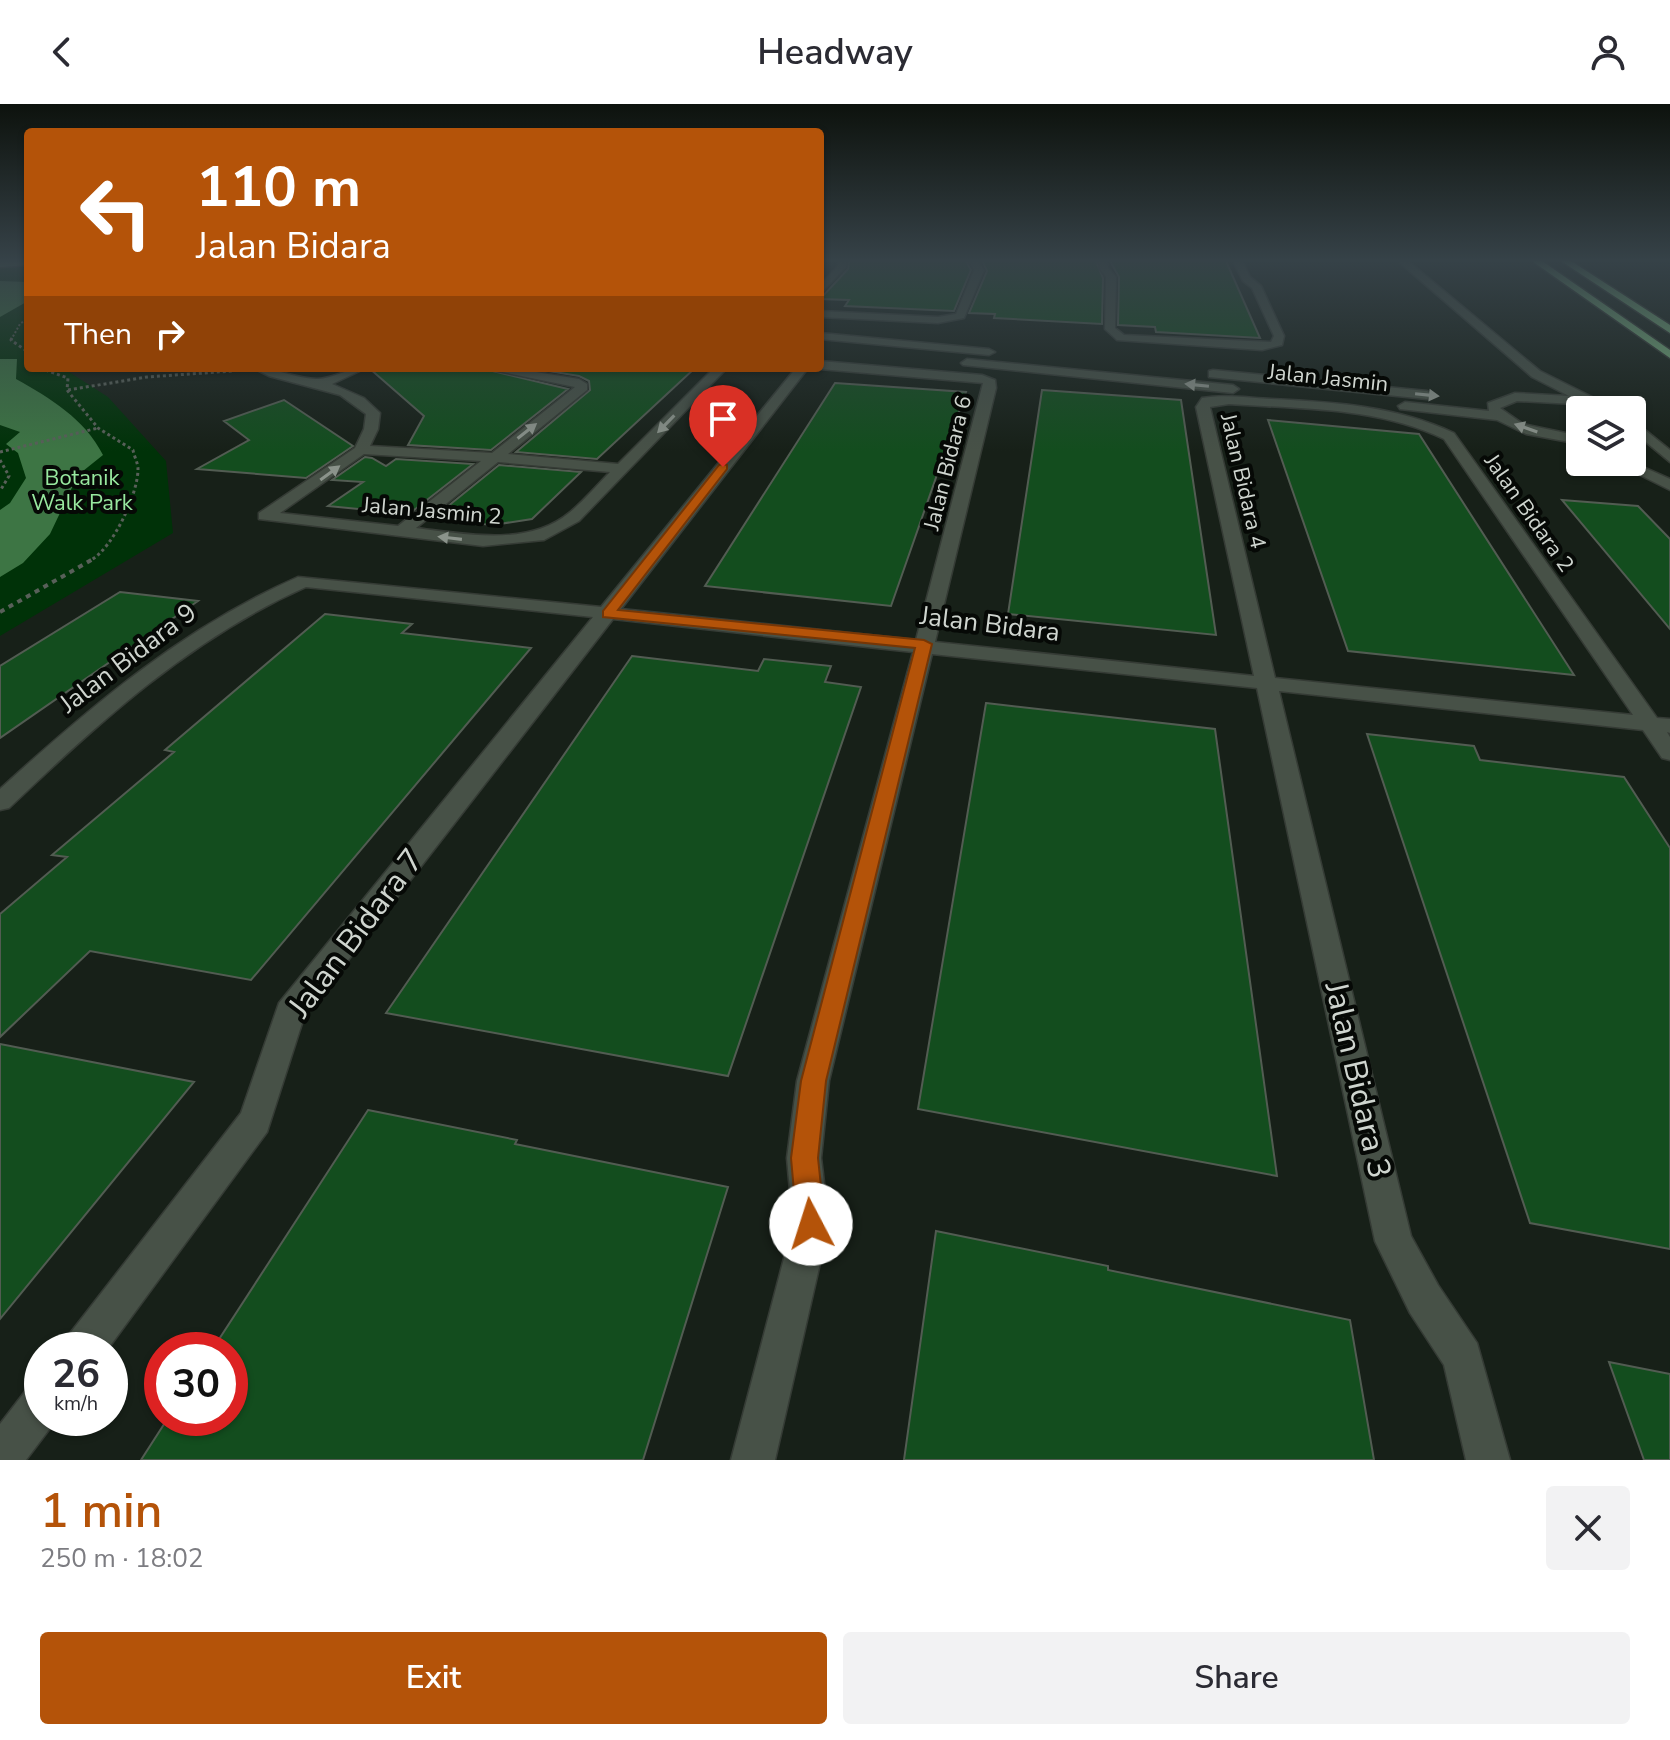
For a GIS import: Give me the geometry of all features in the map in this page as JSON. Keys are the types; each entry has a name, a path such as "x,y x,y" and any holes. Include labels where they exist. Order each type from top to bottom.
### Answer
{"highway":[{"path":"1626,324 1670,355"}],"street":[{"path":"1110,324 1115,335 1139,340 1276,345 1279,336 1274,324"},
{"path":"1477,324 1536,374 1579,396"},
{"name":"Jalan Jasmin","path":"824,336 1497,409"},
{"name":"Jalan Jasmin","path":"824,348 1497,409"},
{"name":"Jalan Bidara 6","path":"824,365 982,379 990,383 924,644"},
{"path":"275,372 323,383 361,401 373,413 371,429 361,450 493,457 622,469"},
{"path":"323,383 350,372"},
{"path":"401,532 583,387 575,382 514,372"},
{"name":"Jalan Jasmin 2","path":"361,450 265,516 483,541 538,536 573,518 717,372"},
{"name":"Jalan Bidara 7","path":"96,1332 255,1121 290,1012 799,372"},
{"path":"1536,374 1515,397 1497,409 1523,428 1566,439"},
{"path":"1515,397 1566,399"},
{"name":"Jalan Bidara 4","path":"1269,683 1203,407 1207,401 1229,400 1320,408"},
{"name":"Jalan Bidara 2","path":"1320,408 1384,414 1421,422 1449,436 1659,724 1670,753"},
{"path":"1646,438 1670,458"},
{"path":"1646,474 1670,485"},
{"name":"Jalan Bidara","path":"304,581 924,644 1659,724"},
{"name":"Jalan Bidara 9","path":"0,802 74,733 169,660 226,619 273,593 304,581"},
{"path":"753,1460 811,1224 804,1158 813,1081 924,644"},
{"name":"Jalan Bidara 3","path":"1269,683 1394,1241 1424,1299 1463,1357 1488,1460"},
{"path":"0,1459 24,1428"}],"path":[{"path":"20,324 11,340 24,349"},
{"path":"0,612 100,555 126,514 138,469 133,450 98,428 67,390 68,378 51,372"},
{"path":"67,390 147,377 209,372"},
{"path":"1,452 98,428"},
{"path":"0,460 9,469 10,477 7,486 0,491"}],"green space":[{"name":"Botanik Walk Park","path":"0,324 24,324 24,372 69,372 108,397 166,461 173,533 0,636"}],"shaded area":[{"path":"0,359 17,359 16,379 77,420 103,455 78,475 50,534 23,563 0,577 0,510 10,503 26,478 18,453 6,444 20,432 0,425"}],"building":[{"path":"1254,324 1260,338 1156,332 1155,327 1118,325"},
{"path":"374,372 497,372 568,389 491,450 408,445 424,416"},
{"path":"554,372 691,372 597,459 516,452 590,390 589,381"},
{"path":"835,383 966,392 891,606 705,586"},
{"path":"1042,390 1181,400 1216,635 1008,614"},
{"path":"284,400 353,446 306,478 197,469 249,440 224,421"},
{"path":"1268,420 1419,434 1574,675 1348,651"},
{"path":"365,457 386,466 396,459 473,464 409,514 328,506 363,482 332,480"},
{"path":"499,465 581,472 532,519 493,525 432,519"},
{"path":"1562,500 1638,506 1670,539 1670,629"},
{"path":"120,592 198,601 0,738 0,666"},
{"path":"325,614 412,624 402,633 531,648 251,980 90,951 0,1037 0,914 67,857 52,855 174,752 165,750"},
{"path":"632,656 758,671 764,659 831,666 825,682 861,687 728,1076 386,1013"},
{"path":"986,703 1215,729 1277,1176 918,1109"},
{"path":"1367,734 1474,746 1480,760 1624,777 1670,848 1670,1249 1530,1223"},
{"path":"0,1044 194,1082 0,1319"},
{"path":"368,1110 517,1140 515,1144 728,1187 643,1460 141,1460 156,1436 248,1436 248,1332 224,1332"},
{"path":"936,1231 1350,1320 1374,1460 904,1460"},
{"path":"1609,1362 1670,1374 1670,1460 1644,1460"}],"route":[{"path":"723,467 608,614 924,644 813,1081 804,1158 811,1224"}]}
